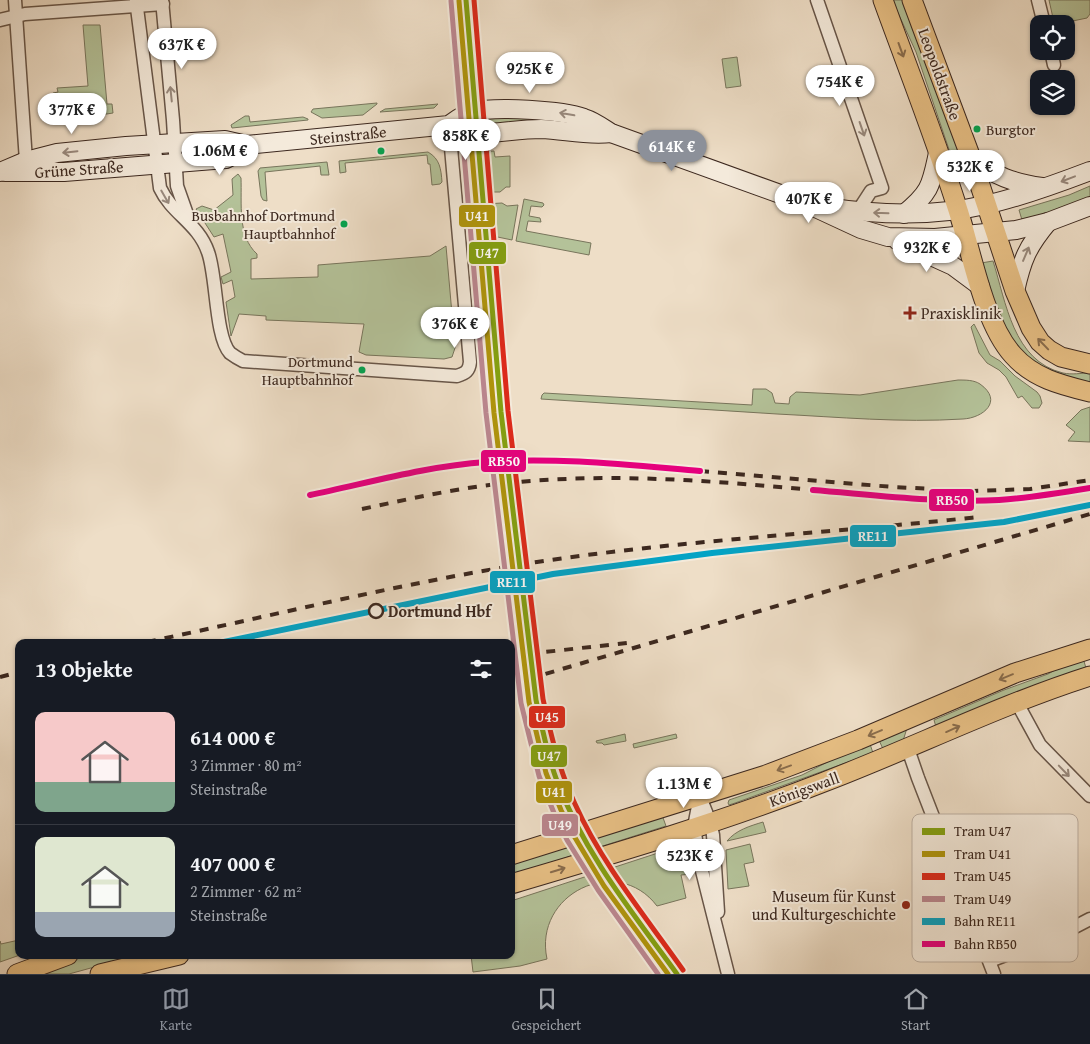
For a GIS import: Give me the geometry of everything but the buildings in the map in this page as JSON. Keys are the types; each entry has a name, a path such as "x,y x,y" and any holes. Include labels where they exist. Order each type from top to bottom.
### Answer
{"main road":[{"name":"Leopoldstraße","path":"882,0 958,209 965,236"},
{"name":"Leopoldstraße","path":"912,0 971,158 996,233"},
{"name":"Steinstraße","path":"154,144 225,140 248,145 449,125 460,117 472,112 529,110 583,117 611,133 805,204 861,229 888,237 917,239 996,233 1048,222 1090,206"},
{"name":"Grüne Straße","path":"1,172 26,161 57,153 154,144"},
{"name":"Steinstraße","path":"156,164 226,159 248,145"},
{"path":"904,214 926,194 932,180 938,153"},
{"path":"971,158 992,173 1007,180 1045,188"},
{"name":"Grüne Straße","path":"1,172 64,172 156,164"},
{"name":"Steinstraße","path":"805,204 858,212 904,214 958,209 986,205 1045,188 1090,171"},
{"path":"1016,291 1027,250 1048,222"},
{"path":"996,233 1016,291 1031,328 1040,342 1061,357 1090,364"},
{"path":"965,236 992,321 1013,355 1031,372 1068,387 1090,392"},
{"path":"888,237 952,266 980,286"},
{"name":"Königswall","path":"515,854 700,796 830,751 1015,673 1090,649"},
{"name":"Königswall","path":"515,883 702,824 821,783 908,749 1016,701 1090,676"},
{"path":"908,749 912,731 920,714"},
{"path":"17,974 57,959"},
{"path":"100,974 162,959"}],"street":[{"path":"15,0 26,161"},
{"path":"817,0 882,188 871,191 858,212"},
{"path":"1038,0 1042,15"},
{"path":"0,20 42,12 162,2 177,186 189,220 208,251 214,278 221,334 230,352 244,361 457,376 468,370 470,362 449,125"},
{"path":"136,3 160,188 165,199 172,207 189,220"},
{"path":"1053,60 1054,65"},
{"path":"1016,701 1040,745 1090,796"},
{"path":"908,749 932,814"},
{"path":"700,796 702,824 698,860 718,930 728,974"},
{"path":"702,824 713,835 718,899 718,930"},
{"path":"1078,925 1090,919"},
{"path":"990,962 994,974"}],"green space":[{"path":"892,0 904,0 969,177 959,179 916,52"},
{"path":"1049,0 1090,0 1090,14 1087,18 1075,20 1075,15 1052,15"},
{"path":"83,25 100,25 107,104 112,104 113,113 55,122 53,93 58,92 57,88 88,86"},
{"path":"737,57 741,86 726,88 722,59"},
{"path":"377,103 363,115 322,118 311,112 313,109"},
{"path":"438,104 434,108 380,112 385,109"},
{"path":"245,116 249,116 250,122 303,117 308,120 232,128 231,125"},
{"path":"536,117 583,124 486,126 486,118"},
{"path":"494,151 495,157 510,156 510,187 506,187 500,192 491,192 489,178 483,179 480,152"},
{"path":"428,152 439,165 442,182 440,184 432,185 427,155 345,163 346,172 340,173 339,161"},
{"path":"327,162 329,175 321,175 320,166 265,172 267,201 263,200 258,171 260,168"},
{"path":"238,174 241,178 243,229 251,247 257,254 257,258 251,259 251,279 318,277 318,265 430,256 446,246 455,348 452,357 444,359 366,355 359,352 364,324 266,320 266,316 239,314 231,336 226,302 235,297 232,280 223,284 221,277 231,272 223,234 214,237 196,209 202,206 214,210 233,195 232,179"},
{"path":"1090,186 1090,198 1055,213 1022,220 1019,210 1069,195"},
{"path":"524,199 543,203 544,205 542,207 531,206 529,216 540,218 541,222 528,221 526,231 591,243 589,255 516,241"},
{"path":"502,203 507,206 518,205 512,240 488,235 485,204"},
{"path":"993,261 1014,328 1022,343 1033,356 1046,366 1066,374 1090,373 1090,383 1063,377 1044,369 1017,346 1000,316 981,263"},
{"path":"974,324 990,355 1037,392 1042,403 1039,408 1032,408 1022,396 1018,398 1006,377 987,363 979,353 971,327"},
{"path":"958,380 975,382 987,390 990,396 988,408 977,416 963,419 893,420 541,399 544,393 752,405 753,389 766,389 772,393 775,403 789,404 790,397 796,392 860,395"},
{"path":"1090,407 1090,442 1068,441 1075,432 1066,425 1081,410"},
{"path":"1083,658 1086,668 1014,693 936,727 934,720"},
{"path":"907,728 903,741 883,749 878,738"},
{"path":"625,734 626,741 604,745 596,741"},
{"path":"676,734 677,738 634,748 633,744"},
{"path":"869,741 873,753 735,803 729,805 728,803 729,800 802,775"},
{"path":"662,815 666,826 515,874 515,860"},
{"path":"763,822 766,832 727,841 739,831"},
{"path":"750,844 754,862 744,864 749,886 728,889 726,850"},
{"path":"670,851 678,854 688,866 692,874 681,875 686,898 657,906 640,890 621,883 601,882 582,888 565,900 553,916 546,936 547,959 520,966 473,972 471,959 515,959 515,900 661,852"},
{"path":"0,941 1,944 15,941 15,957 0,962"},
{"path":"75,959 123,959 69,974 31,974"}],"railway":[{"path":"700,471 893,487 974,491 1030,489 1090,480"},
{"path":"362,509 479,486 555,479 666,479 813,490"},
{"path":"515,683 1090,514"},
{"path":"161,639 390,589 537,562 702,542 978,517"},
{"path":"515,658 545,652 635,642"},
{"path":"0,677 15,673"}],"tram line":[{"name":"U47","path":"466,0 501,412 540,720 553,771 581,833 626,905 677,974"},
{"name":"U45","path":"474,0 508,411 543,699 560,765 569,791 586,826 611,869 683,970"},
{"name":"U49","path":"451,1 486,413 513,639"},
{"name":"U41","path":"459,1 494,413 529,702 546,773 574,836 604,886 668,974"},
{"name":"U49","path":"515,653 521,703 539,776 554,813 567,840 598,890 658,974"}],"rail line":[{"name":"RB50","path":"310,495 420,471 486,462 567,461 700,471"},
{"name":"RB50","path":"813,490 906,498 976,501 1022,498 1090,488"},
{"name":"RE11","path":"239,639 553,574 712,553 1004,522 1090,505"}],"place":[{"name":"Burgtor","path":"977,129"},
{"name":"Busbahnhof Dortmund Hauptbahnhof","path":"344,224"},
{"name":"Praxisklinik","path":"910,313"},
{"name":"Dortmund Hauptbahnhof","path":"362,370"},
{"name":"Dortmund Hbf","path":"376,611"},
{"name":"Museum für Kunst und Kulturgeschichte","path":"906,905"}]}
